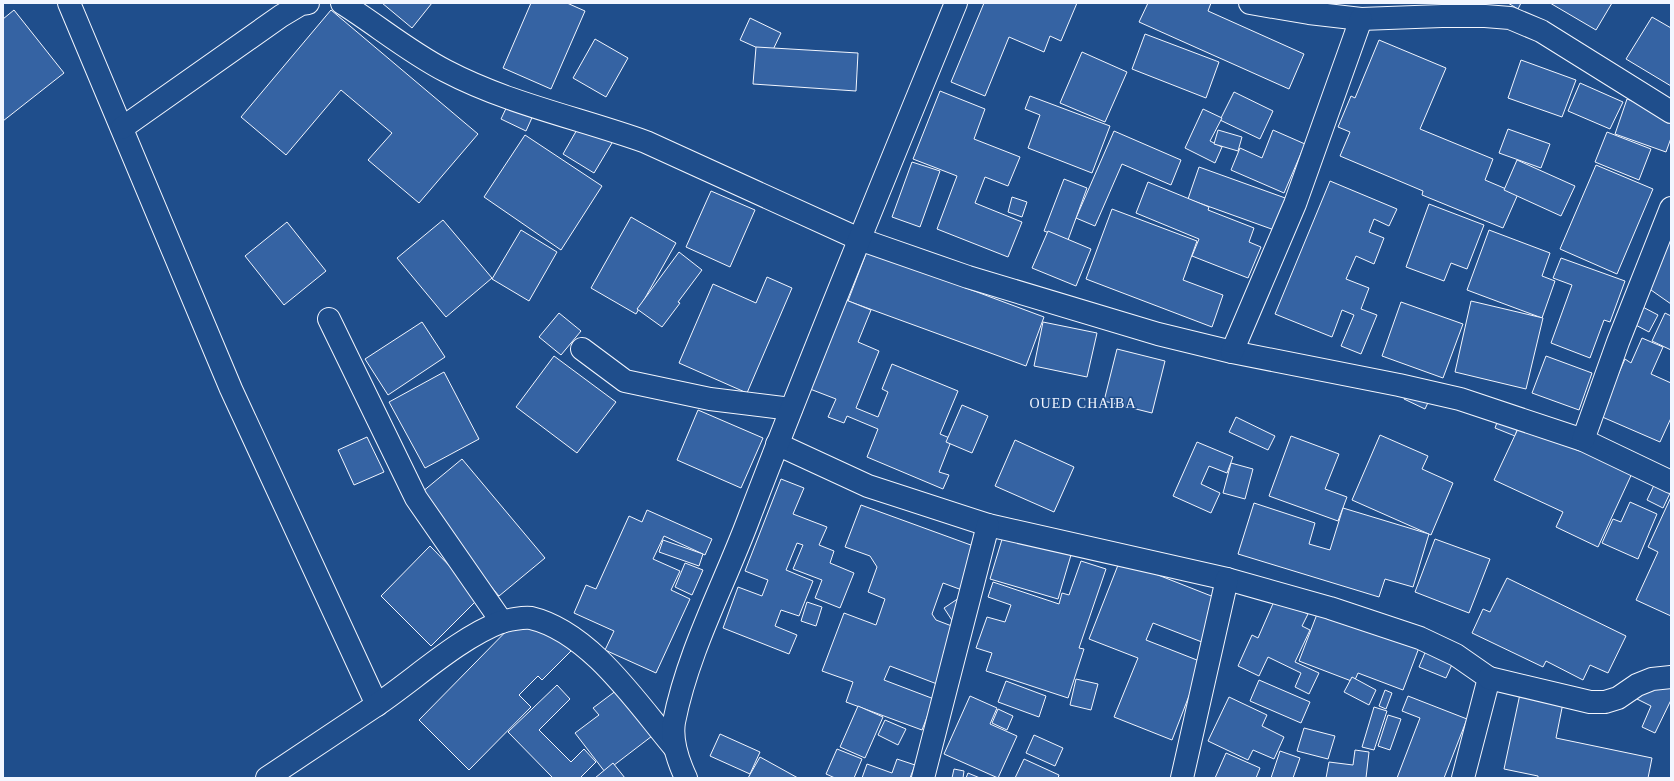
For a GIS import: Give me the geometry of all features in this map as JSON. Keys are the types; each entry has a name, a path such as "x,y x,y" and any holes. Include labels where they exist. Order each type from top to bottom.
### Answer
{"street":[{"path":"69,3 177,264 231,389 378,705"},
{"path":"122,128 281,16 301,4 308,3"},
{"path":"342,3 417,55 446,72 481,88 517,102 612,130 646,142 859,239 968,277 1158,334 1232,352 1399,385 1460,399 1583,440 1671,482"},
{"path":"674,747 674,724 694,656 732,565 777,444 859,239 956,3"},
{"path":"1250,3 1309,13 1361,19 1456,16 1510,18 1548,34 1671,112"},
{"path":"1232,352 1295,204 1361,19"},
{"path":"1583,440 1621,335 1671,208"},
{"path":"330,319 416,498 502,622"},
{"path":"582,349 625,381 710,399 791,409"},
{"path":"777,444 868,486 988,525 1227,579 1330,608 1420,638 1456,655 1489,678 1590,702 1605,702 1618,698 1637,685 1652,679 1671,677"},
{"path":"923,778 988,525"},
{"path":"1182,778 1227,579"},
{"path":"267,778 378,705 474,636 502,622 529,618 558,628 581,644 613,674 674,747 686,778"},
{"path":"1463,778 1489,678"}],"building":[{"path":"382,3 432,3 412,28"},
{"path":"531,3 567,3 585,11 551,89 503,68"},
{"path":"984,3 1077,3 1061,41 1050,36 1044,52 1009,37 985,96 951,82"},
{"path":"1148,3 1211,3 1208,11 1304,54 1289,89 1139,22"},
{"path":"1508,3 1521,3 1518,9"},
{"path":"1550,3 1612,3 1596,30"},
{"path":"14,10 64,73 3,121 3,19"},
{"path":"331,10 478,134 419,203 368,160 392,133 341,90 286,155 241,117"},
{"path":"1652,17 1671,28 1671,86 1626,59"},
{"path":"750,18 781,33 771,54 740,40"},
{"path":"1145,34 1219,62 1206,98 1132,69"},
{"path":"595,39 628,58 606,97 573,78"},
{"path":"1379,40 1446,68 1420,129 1493,159 1485,180 1518,194 1503,228 1422,195 1423,191 1340,156 1350,132 1338,127 1351,96 1355,98"},
{"path":"756,47 858,53 856,91 753,84"},
{"path":"1082,52 1127,72 1105,122 1060,103"},
{"path":"1521,60 1576,80 1562,117 1508,98"},
{"path":"1580,83 1623,102 1610,129 1568,111"},
{"path":"940,91 985,109 974,139 1020,157 1008,186 985,177 975,203 1022,222 1008,257 937,229 957,176 913,159"},
{"path":"1234,92 1273,111 1260,139 1220,120"},
{"path":"1030,96 1110,126 1092,173 1028,148 1040,115 1025,109"},
{"path":"1627,99 1671,115 1671,138 1666,152 1615,134"},
{"path":"510,100 535,111 526,131 501,119"},
{"path":"1203,109 1222,118 1210,141 1222,147 1215,163 1185,148"},
{"path":"586,114 618,133 594,173 563,154"},
{"path":"1508,129 1550,144 1541,168 1499,153"},
{"path":"1218,130 1242,137 1238,151 1214,144"},
{"path":"1273,130 1305,144 1284,193 1231,170 1240,148 1262,158"},
{"path":"1114,131 1181,160 1171,185 1122,164 1095,226 1076,218"},
{"path":"1607,132 1651,149 1639,180 1595,162"},
{"path":"525,135 602,186 561,250 484,197"},
{"path":"1517,160 1575,186 1561,216 1504,190"},
{"path":"912,162 940,171 920,227 892,217"},
{"path":"1596,165 1653,189 1617,274 1560,249"},
{"path":"1199,167 1288,199 1277,231 1188,199"},
{"path":"1064,179 1087,188 1068,240 1044,231"},
{"path":"1330,181 1397,209 1389,226 1374,219 1369,232 1384,238 1374,264 1356,256 1346,279 1369,288 1361,309 1377,315 1361,354 1341,346 1354,315 1342,310 1332,337 1275,314"},
{"path":"1148,182 1209,207 1208,210 1254,228 1249,242 1261,247 1248,278 1192,256 1199,239 1136,213"},
{"path":"711,191 755,210 730,267 686,247"},
{"path":"1012,197 1027,202 1022,217 1008,212"},
{"path":"1429,204 1484,225 1467,269 1451,263 1444,281 1406,267"},
{"path":"1112,209 1197,241 1183,280 1223,295 1212,327 1086,279"},
{"path":"631,217 676,243 636,314 591,288"},
{"path":"443,220 492,278 446,317 397,258"},
{"path":"287,222 326,271 284,305 245,256"},
{"path":"521,230 557,252 529,301 492,279"},
{"path":"1489,230 1550,253 1542,276 1555,281 1542,318 1467,290"},
{"path":"1048,231 1091,249 1076,286 1032,268"},
{"path":"1671,240 1671,304 1641,283"},
{"path":"867,251 1044,317 1026,366 848,301"},
{"path":"679,252 702,270 678,302 680,303 662,327 637,309"},
{"path":"1561,258 1625,281 1610,322 1604,320 1590,358 1551,343 1572,285 1553,278"},
{"path":"767,277 792,288 747,393 679,363 713,284 756,303"},
{"path":"846,300 871,310 858,342 879,351 856,408 878,417 888,392 882,389 892,364 958,391 940,434 952,439 939,472 949,475 943,489 867,457 878,429 847,416 844,423 828,417 836,399 810,389"},
{"path":"1471,301 1543,318 1526,389 1455,372"},
{"path":"1401,302 1463,324 1443,378 1382,356"},
{"path":"1637,304 1658,315 1649,332 1628,321"},
{"path":"559,313 581,331 561,355 539,337"},
{"path":"1665,313 1671,316 1671,350 1652,341"},
{"path":"422,322 445,357 388,395 365,359"},
{"path":"1043,322 1097,333 1087,377 1034,366"},
{"path":"1642,338 1663,347 1651,374 1671,383 1671,418 1660,442 1600,416 1625,359 1631,363"},
{"path":"1117,349 1165,361 1152,413 1104,401"},
{"path":"554,356 616,402 577,453 516,407"},
{"path":"1546,356 1592,373 1579,410 1532,393"},
{"path":"444,372 479,439 425,468 389,402"},
{"path":"1411,382 1433,392 1425,409 1404,399"},
{"path":"962,405 988,416 972,453 946,442"},
{"path":"1502,409 1522,416 1515,436 1495,428"},
{"path":"698,410 763,438 741,488 677,460"},
{"path":"1524,416 1634,469 1598,547 1556,527 1563,512 1494,480"},
{"path":"1236,417 1275,436 1268,450 1229,432"},
{"path":"1380,435 1428,456 1422,469 1453,483 1431,535 1352,500"},
{"path":"1291,436 1339,454 1325,489 1347,497 1338,521 1269,496"},
{"path":"367,437 384,472 354,485 338,450"},
{"path":"1015,440 1074,467 1054,512 995,486"},
{"path":"1197,442 1233,457 1227,473 1209,466 1201,484 1220,493 1211,513 1173,496"},
{"path":"462,459 545,558 499,596 416,497"},
{"path":"1231,463 1253,469 1245,499 1223,493"},
{"path":"781,479 804,488 793,514 827,527 819,545 834,551 830,563 854,573 840,608 815,598 822,580 793,569 803,545 797,543 786,570 813,581 799,616 781,610 775,626 797,635 789,654 723,628 738,587 762,596 768,580 745,571"},
{"path":"1655,483 1671,491 1663,508 1647,500"},
{"path":"1671,497 1671,616 1636,600 1658,552 1648,547"},
{"path":"1630,502 1657,514 1638,559 1602,543 1613,519 1621,522"},
{"path":"1254,503 1315,523 1309,544 1330,550 1343,508 1429,534 1413,587 1385,579 1379,597 1238,554"},
{"path":"861,505 979,548 971,569 965,574 981,597 943,583 932,614 936,620 957,628 944,608 965,594 974,597 952,655 948,653 937,684 890,666 884,680 934,699 922,730 846,702 853,682 822,671 844,613 876,625 885,599 868,592 877,567 870,556 845,547"},
{"path":"647,510 712,539 705,555 664,536 653,559 680,571 671,590 690,599 656,673 605,650 614,631 574,613 586,585 596,589 629,516 642,522"},
{"path":"1003,536 1071,555 1058,599 990,579"},
{"path":"1435,539 1490,559 1469,613 1415,592"},
{"path":"663,540 703,554 699,566 659,552"},
{"path":"430,546 480,597 431,646 381,596"},
{"path":"1120,560 1224,601 1207,644 1153,623 1146,640 1202,662 1172,740 1114,717 1138,658 1089,639"},
{"path":"1081,561 1106,569 1079,648 1084,649 1068,698 986,671 992,653 976,648 987,617 1005,622 1011,605 988,597 993,582 1059,604 1062,593 1069,595"},
{"path":"685,563 703,570 692,595 675,587"},
{"path":"1507,578 1626,636 1608,673 1590,665 1583,680 1546,661 1543,667 1472,633 1483,609 1490,612"},
{"path":"1275,599 1308,614 1302,626 1310,630 1295,662 1319,673 1309,694 1295,687 1301,673 1268,657 1259,676 1238,666 1252,635 1258,638"},
{"path":"807,602 822,607 816,626 801,621"},
{"path":"528,609 571,651 542,680 538,676 519,695 531,707 469,770 419,720"},
{"path":"1319,609 1420,645 1403,690 1358,673 1354,682 1299,661"},
{"path":"1427,648 1454,660 1446,678 1419,667"},
{"path":"1352,677 1376,690 1369,705 1344,692"},
{"path":"1648,677 1671,688 1671,700 1655,733 1642,727 1651,706 1637,699"},
{"path":"1076,679 1098,684 1091,710 1070,705"},
{"path":"1259,680 1310,702 1301,723 1250,701"},
{"path":"1006,681 1046,696 1039,717 998,702"},
{"path":"557,685 570,699 539,730 571,762 584,749 596,762 580,778 553,778 508,732"},
{"path":"621,687 656,733 605,772 575,733 599,715 593,708"},
{"path":"1385,690 1392,693 1386,709 1379,706"},
{"path":"1520,694 1563,703 1556,738 1652,758 1648,778 1538,778 1538,776 1504,769"},
{"path":"970,696 997,708 990,724 1017,736 998,778 944,754"},
{"path":"1408,696 1467,719 1444,778 1397,778 1420,718 1402,711"},
{"path":"1229,697 1267,715 1262,726 1284,737 1274,759 1253,750 1248,760 1208,741"},
{"path":"858,706 883,717 865,758 840,747"},
{"path":"1374,707 1387,711 1374,750 1362,747"},
{"path":"998,709 1013,716 1007,730 992,723"},
{"path":"1388,715 1401,719 1390,750 1378,746"},
{"path":"885,720 906,729 898,745 878,735"},
{"path":"1304,728 1335,736 1328,759 1297,751"},
{"path":"720,734 760,752 750,774 710,756"},
{"path":"1034,735 1063,748 1055,766 1026,753"},
{"path":"837,749 862,759 854,778 835,778 826,774"},
{"path":"1355,750 1369,752 1366,778 1326,778 1329,762 1353,765"},
{"path":"1280,751 1300,758 1293,778 1271,778"},
{"path":"1226,753 1260,768 1256,778 1215,778"},
{"path":"760,757 798,778 748,778"},
{"path":"897,759 915,765 910,778 862,778 867,764 892,773"},
{"path":"1024,759 1059,775 1058,778 1015,778"},
{"path":"613,763 625,778 595,778"},
{"path":"954,769 964,771 963,778 952,778"},
{"path":"968,773 980,778 966,778"}],"district":[{"name":"OUED CHAIBA","path":"1083,403"}]}
